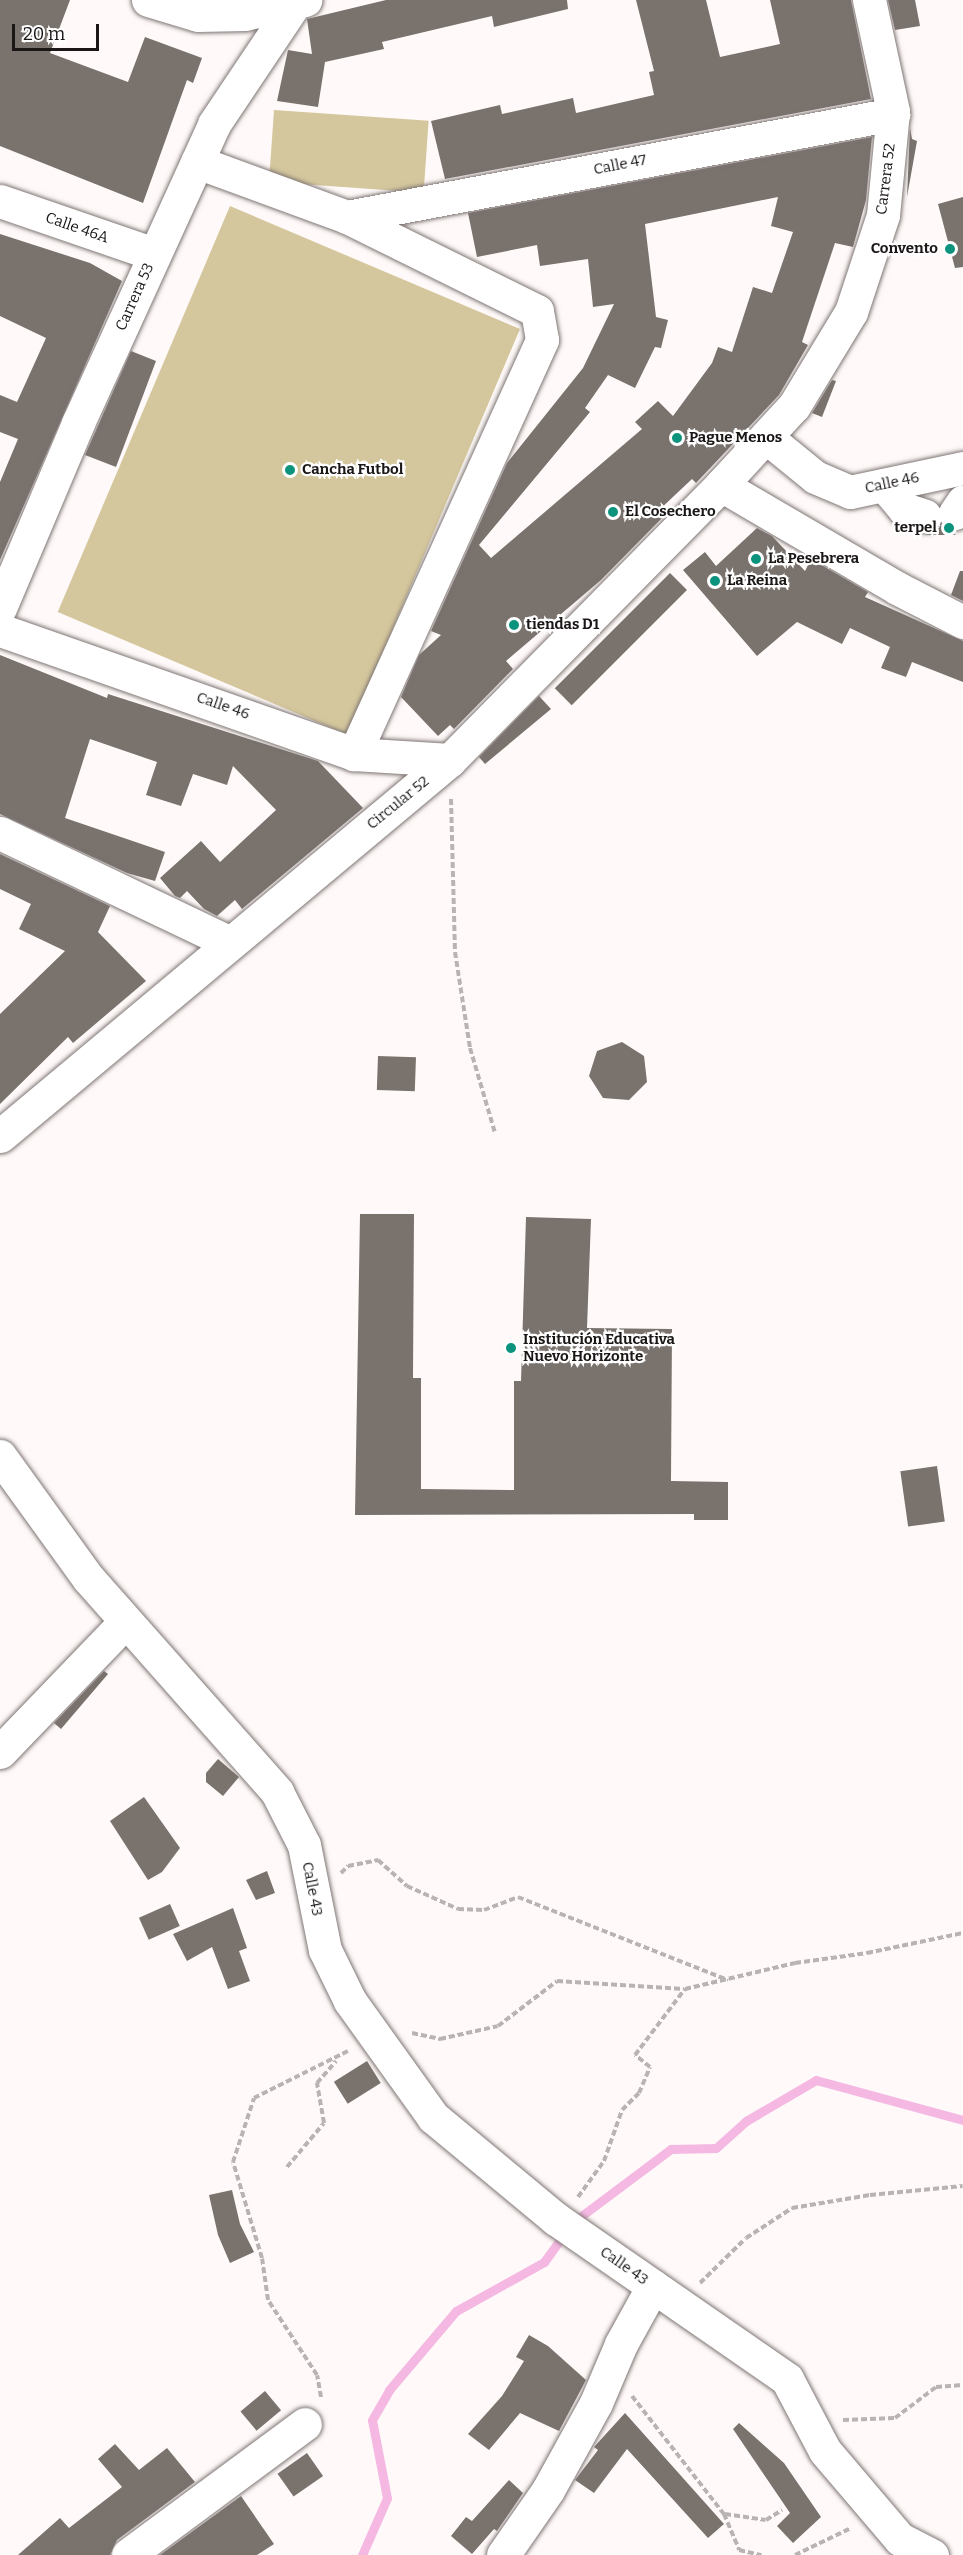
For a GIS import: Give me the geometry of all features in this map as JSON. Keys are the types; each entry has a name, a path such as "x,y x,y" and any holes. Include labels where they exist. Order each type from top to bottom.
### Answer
{"street":[{"path":"148,0 198,15 245,14 299,1"},
{"name":"Carrera 52","path":"766,437 794,406 851,312 883,215 893,114 869,0"},
{"name":"Carrera 53","path":"0,608 154,254 214,124 299,1"},
{"name":"Calle 47","path":"347,217 893,114"},
{"path":"197,162 347,217 537,311 542,340 354,754"},
{"name":"Calle 46A","path":"0,201 154,254"},
{"name":"Calle 46","path":"766,437 815,477 850,492 963,468"},
{"name":"Circular 52","path":"0,1136 229,942 450,760 766,437"},
{"path":"721,485 897,588 963,622"},
{"path":"884,485 904,508 948,510"},
{"name":"Calle 46","path":"0,630 354,754 450,760"},
{"path":"0,833 229,942"},
{"name":"Calle 43","path":"0,1456 124,1622 162,1666 222,1725 277,1792 304,1845 325,1950 350,2001 433,2117 560,2222 787,2379 825,2451 900,2539 932,2555"},
{"path":"0,1752 124,1622"},
{"path":"503,2555 548,2490 591,2412 621,2344 665,2295"},
{"path":"128,2555 305,2424"}],"path":[{"path":"450,760 455,952 470,1048 495,1133"},
{"path":"314,1899 348,1866 378,1860 407,1886 458,1909 484,1910 518,1897 730,1980"},
{"path":"305,2424 322,2408 317,2375 268,2300 262,2258 233,2162 254,2098 402,2031 440,2039 498,2026 558,1981 685,1989 795,1963 867,1953 963,1933"},
{"path":"560,2222 604,2161 622,2110 639,2093 650,2067 634,2055 685,1989"},
{"path":"287,2167 324,2122 317,2083 339,2058"},
{"path":"665,2295 792,2208 870,2195 963,2186"},
{"path":"810,2421 895,2418 936,2387 963,2385"},
{"path":"630,2392 724,2514 739,2550 760,2555"},
{"path":"724,2514 766,2520 782,2510"},
{"path":"795,2555 845,2528 887,2524"}],"shaded area":[{"path":"274,110 429,121 424,193 269,182"},
{"name":"Cancha Futbol","path":"230,206 520,329 348,735 58,612"}],"building":[{"path":"0,0 70,0 50,53 128,82 145,37 202,58 193,83 187,80 143,203 0,146"},
{"path":"386,0 567,0 568,9 494,27 492,16 382,42 384,49 325,62 318,107 277,101 288,50 312,54 307,19"},
{"path":"636,0 706,0 720,57 780,44 770,0 851,0 871,99 445,179 431,121 500,105 502,114 573,98 576,113 654,95 649,72 654,71"},
{"path":"888,0 915,0 920,26 895,30"},
{"path":"910,128 912,139 917,141 907,197"},
{"path":"872,137 866,200 853,247 835,243 802,342 808,345 779,395 696,483 692,479 657,512 662,518 601,580 506,661 513,669 454,729 450,725 438,736 401,697 419,655 441,635 431,631 507,463 583,368 614,304 593,307 588,259 540,266 537,245 477,257 468,213","holes":["778,197 771,226 793,232 772,293 753,287 732,352 718,347 712,363 673,416 658,401 635,422 642,429 491,558 479,545 590,412 585,408 608,375 635,388 655,347 661,348 668,320 656,317 645,224"]},
{"path":"963,197 963,267 955,268 938,204"},
{"path":"0,234 90,263 122,281 0,560 0,482 18,439 0,432 0,395 17,402 46,338 0,316"},
{"path":"131,351 156,361 116,467 85,455"},
{"path":"832,380 836,381 822,417 812,413"},
{"path":"941,525 956,535 925,535 937,530"},
{"path":"757,528 772,536 805,571 811,559 868,592 865,597 963,641 963,682 912,662 906,677 881,668 890,647 850,628 842,644 797,622 757,656 683,570 705,552 716,566"},
{"path":"960,571 963,571 963,601 951,595"},
{"path":"670,573 687,590 572,705 555,688"},
{"path":"0,655 107,698 108,694 318,761 363,808 242,909 235,900 217,916 204,909 187,891 180,898 175,896 160,878 201,841 220,862 276,810 233,766 227,785 193,774 181,806 146,795 157,762 90,739 65,818 165,852 155,881 127,873 0,814"},
{"path":"539,696 551,709 485,764 479,757"},
{"path":"0,854 110,906 98,932 146,981 73,1043 68,1037 0,1104 0,1014 65,951 19,929 31,904 0,889"},
{"path":"622,1042 644,1056 647,1082 629,1100 603,1098 589,1076 597,1051"},
{"path":"378,1056 416,1057 415,1091 377,1090"},
{"path":"360,1214 414,1214 413,1378 421,1378 421,1489 514,1490 514,1381 521,1381 526,1217 591,1219 587,1328 672,1329 671,1481 728,1482 728,1520 694,1520 694,1514 355,1515"},
{"path":"937,1466 945,1521 908,1527 900,1471"},
{"path":"104,1671 108,1674 61,1729 54,1723"},
{"path":"218,1759 239,1777 223,1796 206,1782 206,1773"},
{"path":"144,1797 180,1848 162,1872 148,1880 110,1821"},
{"path":"267,1871 275,1893 256,1900 246,1880"},
{"path":"170,1904 180,1926 149,1940 139,1918"},
{"path":"233,1908 247,1948 239,1951 250,1981 228,1989 212,1947 187,1961 173,1934"},
{"path":"367,2061 381,2083 348,2104 334,2082"},
{"path":"232,2190 240,2224 254,2252 230,2263 218,2235 209,2195"},
{"path":"529,2335 548,2346 586,2380 559,2431 520,2413 489,2450 468,2434 502,2396 524,2361 516,2357"},
{"path":"265,2391 281,2410 257,2431 240,2412"},
{"path":"625,2413 724,2524 708,2538 627,2449 594,2493 575,2480 598,2450 594,2447"},
{"path":"739,2423 784,2463 821,2517 793,2543 777,2526 790,2513 733,2429"},
{"path":"115,2444 139,2470 167,2448 195,2482 117,2540 110,2555 18,2555 60,2518 69,2528 122,2487 98,2459"},
{"path":"307,2453 323,2476 294,2497 278,2474"},
{"path":"509,2480 523,2493 497,2531 494,2529 472,2554 451,2536 466,2517 472,2521"},
{"path":"241,2496 274,2544 257,2555 160,2555"}],"waterway":[{"path":"580,2217 671,2149 716,2148 746,2121 816,2080 963,2120"},
{"path":"362,2555 387,2498 372,2420 389,2390 456,2311 544,2262 562,2237"}],"place":[{"name":"Convento","path":"950,249"},
{"name":"Pague Menos","path":"677,438"},
{"name":"Cancha Futbol","path":"290,470"},
{"name":"El Cosechero","path":"613,512"},
{"name":"terpel","path":"949,528"},
{"name":"La Pesebrera","path":"756,559"},
{"name":"La Reina","path":"715,581"},
{"name":"tiendas D1","path":"514,625"},
{"name":"Institución Educativa Nuevo Horizonte","path":"511,1348"}]}
